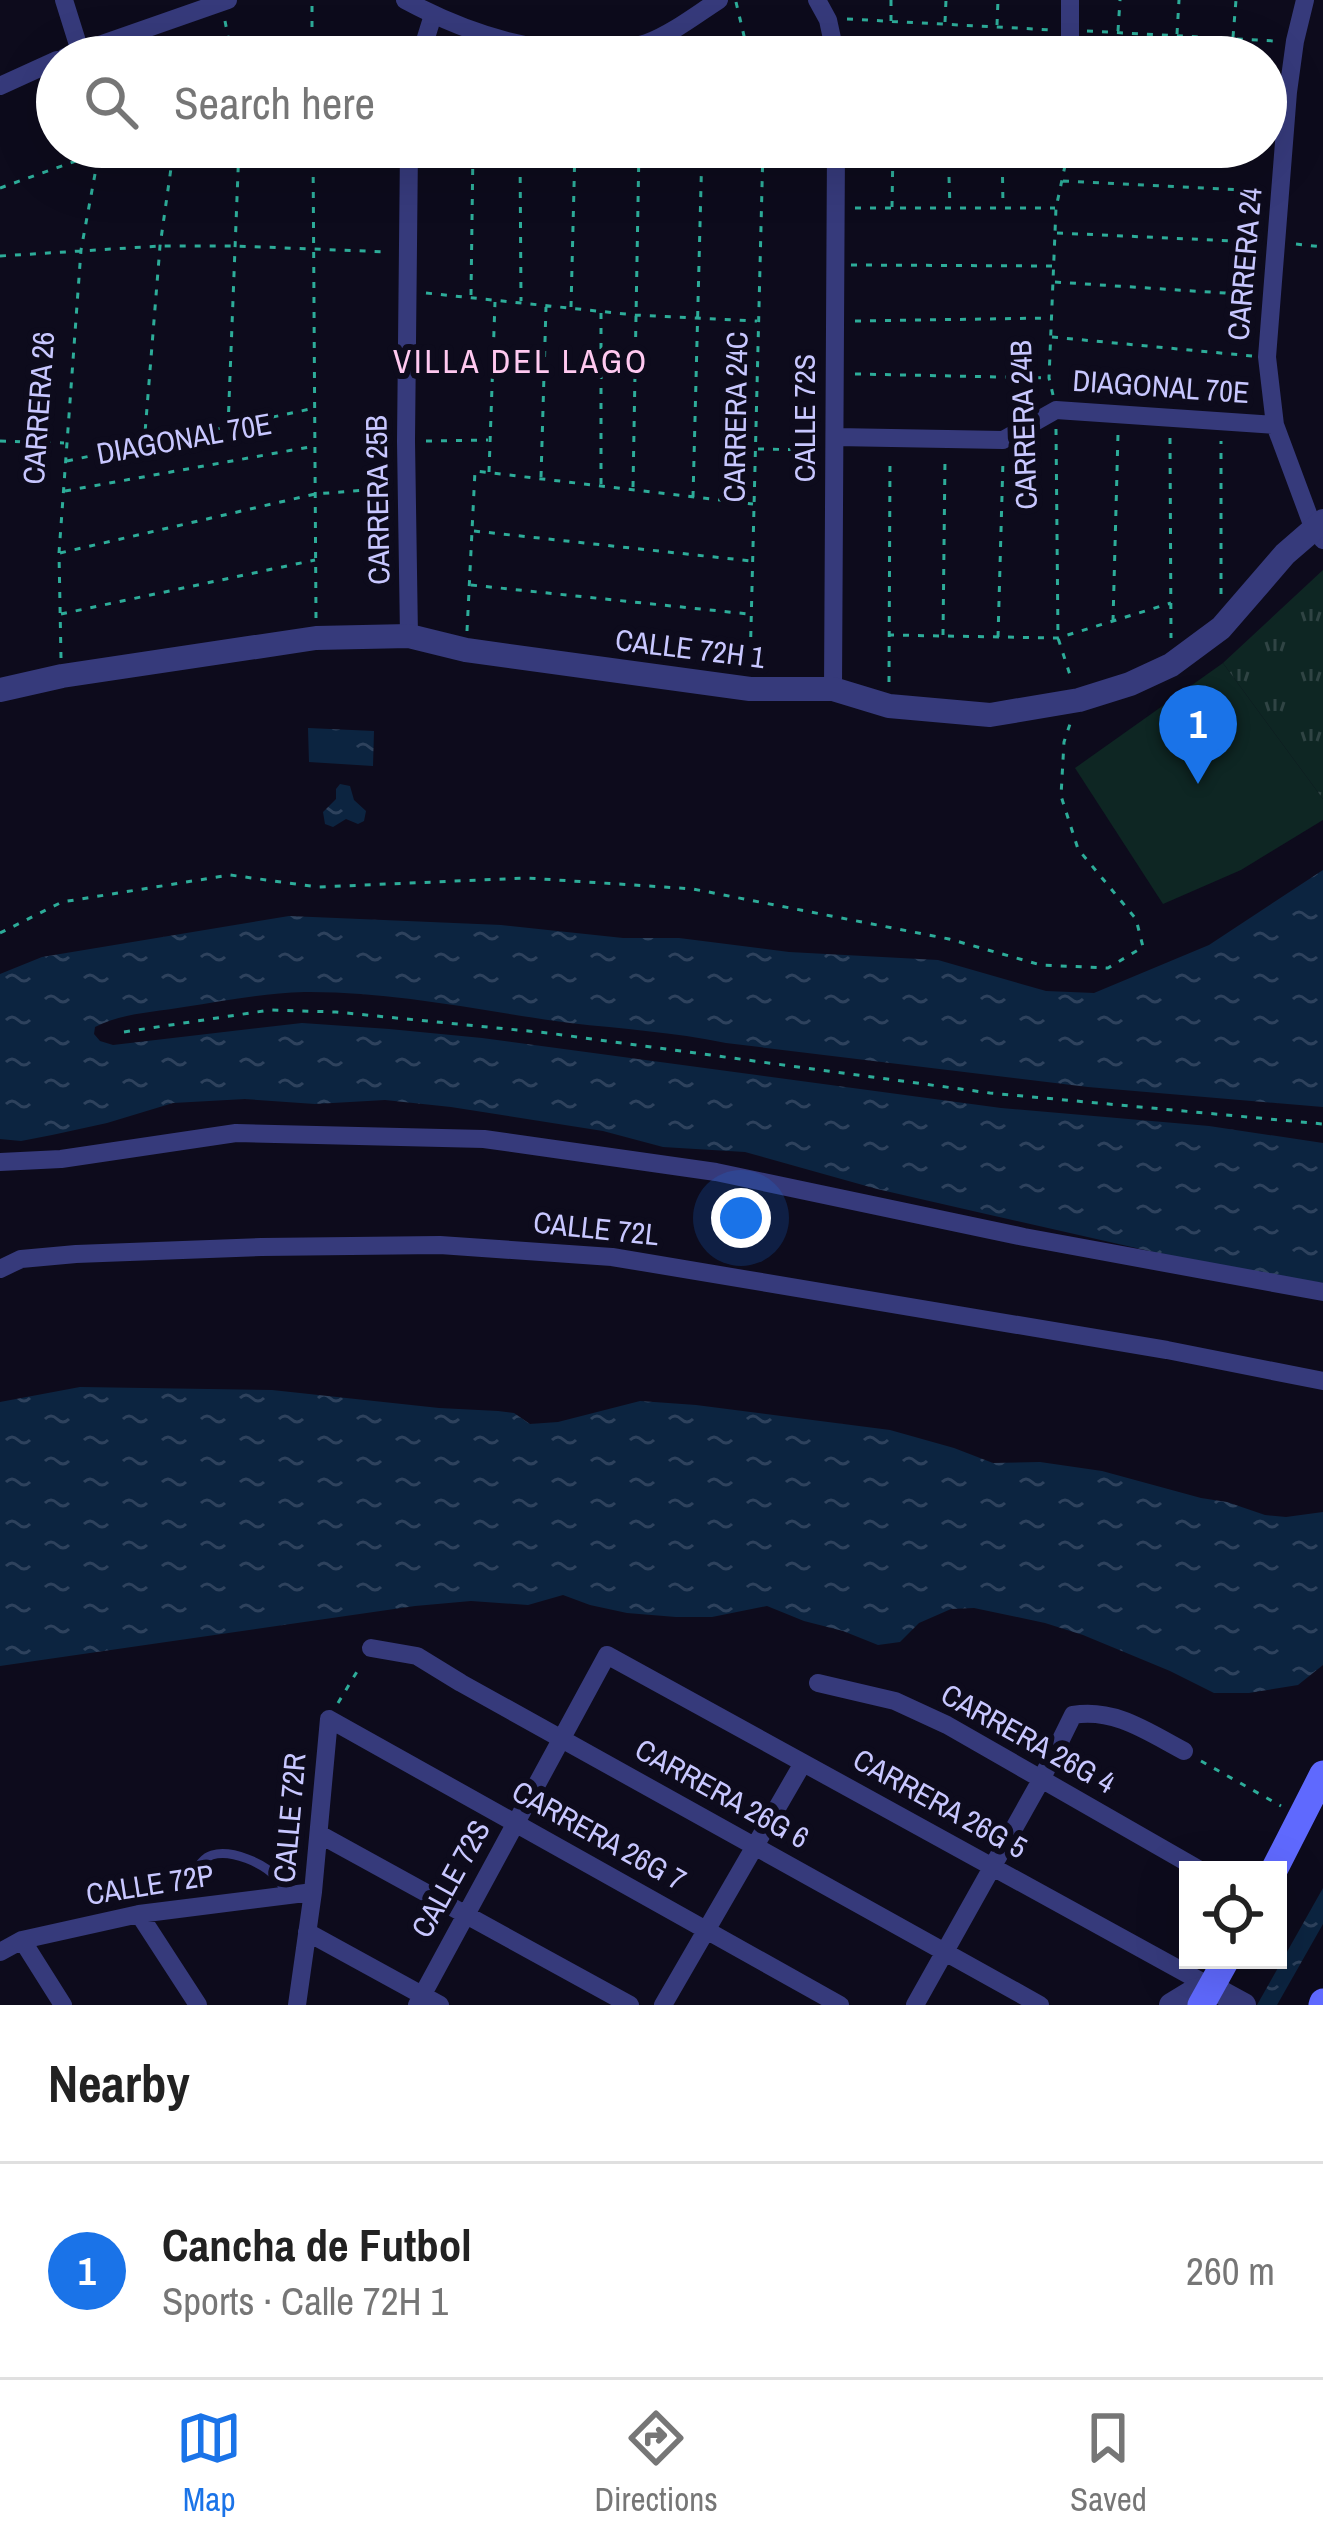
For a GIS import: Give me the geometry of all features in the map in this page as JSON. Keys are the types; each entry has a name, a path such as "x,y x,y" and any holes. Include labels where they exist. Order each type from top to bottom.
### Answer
{"main road":[{"path":"1279,1861 1323,1774"}],"street":[{"path":"64,0 66,36"},
{"path":"405,0 485,36"},
{"path":"659,36 719,0"},
{"path":"817,0 831,36"},
{"path":"1070,0 1070,36"},
{"name":"CARRERA 24","path":"1287,122 1295,41 1305,0"},
{"path":"124,36 225,1"},
{"path":"426,36 433,15"},
{"path":"0,86 36,70"},
{"name":"CARRERA 25B","path":"409,168 409,636"},
{"name":"CALLE 72S","path":"833,689 836,168"},
{"name":"CARRERA 24","path":"1283,168 1267,357 1275,425 1320,530"},
{"name":"DIAGONAL 70E","path":"1004,440 1056,410 1275,425"},
{"path":"835,444 891,437 1004,440"},
{"name":"CALLE 72H 1","path":"0,690 62,676 316,638 409,636 466,650 750,689 833,689 889,706 990,715 1079,700 1171,665 1221,628 1285,554 1320,530"},
{"path":"0,1162 62,1160 236,1133 484,1139 716,1172 1024,1237 1323,1292"},
{"name":"CALLE 72L","path":"0,1266 21,1259 76,1254 261,1246 418,1245 612,1257 1167,1350 1323,1381"},
{"name":"CARRERA 26G 6","path":"371,1648 417,1656 1040,2005"},
{"name":"CALLE 72S","path":"426,2002 466,1915 607,1655"},
{"name":"CARRERA 26G 5","path":"607,1655 1221,1998"},
{"name":"CARRERA 26G 4","path":"818,1684 895,1701 947,1725 1184,1861"},
{"path":"915,2005 1073,1715 1116,1716 1184,1751"},
{"name":"CARRERA 26G 7","path":"329,1719 840,2005"},
{"name":"CALLE 72R","path":"297,2005 329,1719"},
{"path":"663,2005 803,1763"},
{"path":"319,1834 630,2005"},
{"name":"CALLE 72P","path":"0,1952 22,1940 139,1914 313,1892"},
{"path":"139,1914 198,2005"},
{"path":"307,1932 426,2002"},
{"path":"22,1940 63,2005"},
{"path":"1171,2005 1194,1991 1221,1998"}],"lane":[{"path":"191,1876 212,1854 232,1854 276,1876 288,1895"}],"path":[{"path":"312,0 312,36"},
{"path":"736,0 744,36"},
{"path":"891,0 891,21"},
{"path":"945,24 946,0"},
{"path":"997,27 998,0"},
{"path":"1118,33 1120,0"},
{"path":"1177,35 1179,0"},
{"path":"1233,36 1236,0"},
{"path":"225,1 229,36"},
{"path":"0,188 51,168"},
{"name":"CARRERA 26","path":"62,676 58,553 81,250 96,168"},
{"path":"144,445 171,168"},
{"path":"228,427 238,168"},
{"path":"313,168 316,638"},
{"path":"470,297 473,168"},
{"path":"521,168 521,302"},
{"path":"571,308 575,168"},
{"path":"633,490 639,168"},
{"path":"693,497 702,168"},
{"name":"CARRERA 24C","path":"750,689 763,168"},
{"path":"892,209 893,168"},
{"path":"949,168 950,209"},
{"path":"1002,168 1003,208"},
{"name":"CARRERA 24B","path":"1064,168 1056,208 1049,378 1056,410 1058,638 1079,700"},
{"path":"1061,181 1281,192"},
{"path":"835,207 1056,208"},
{"path":"1055,233 1323,247"},
{"path":"0,256 236,246 409,253"},
{"path":"837,265 1053,266"},
{"path":"1053,281 1270,296"},
{"path":"409,291 635,315 759,321"},
{"path":"490,472 495,300"},
{"path":"541,479 546,305"},
{"path":"601,311 602,486"},
{"path":"836,322 1052,318"},
{"name":"DIAGONAL 70E","path":"1051,336 1267,357"},
{"name":"DIAGONAL 70E","path":"835,373 1049,378"},
{"path":"65,462 315,408"},
{"path":"1113,622 1118,414"},
{"path":"1169,418 1171,665"},
{"path":"1221,628 1222,422"},
{"path":"889,706 891,437"},
{"path":"943,636 946,439"},
{"path":"406,441 490,440"},
{"path":"998,637 1004,440"},
{"path":"0,441 67,443"},
{"path":"756,449 835,444"},
{"name":"DIAGONAL 70E","path":"63,491 315,446"},
{"path":"466,650 475,471 754,504"},
{"path":"58,553 315,494 408,487"},
{"path":"472,530 753,561"},
{"path":"59,614 316,560"},
{"path":"469,585 752,614"},
{"path":"888,635 1058,638 1171,603"},
{"path":"0,933 62,902 230,875 318,886 526,878 693,889 949,939 1041,965 1108,968 1143,947 1136,919 1078,849 1061,796 1064,742 1079,700"},
{"path":"124,1032 270,1010 335,1012 548,1034 990,1093 1323,1124"},
{"name":"CALLE 72R","path":"329,1719 371,1648"},
{"path":"1184,1751 1301,1817"}],"green space":[{"path":"1323,570 1323,799 1223,663"},
{"path":"1223,663 1323,799 1323,820 1241,870 1163,904 1075,768"}],"water":[{"path":"308,728 374,731 373,766 309,762"},
{"path":"340,784 350,786 354,800 366,811 364,821 358,824 346,819 333,827 325,824 323,812 336,799"},
{"path":"1323,870 1323,1107 1088,1087 338,993 274,994 139,1014 95,1027 94,1034 113,1045 302,1023 389,1029 1001,1108 1209,1126 1323,1143 1323,1283 1233,1270 877,1189 745,1152 663,1147 603,1131 451,1107 385,1100 173,1103 52,1135 21,1141 0,1139 0,974 42,957 289,916 501,925 623,938 679,938 789,952 938,960 1046,991 1094,993 1209,945"},
{"path":"80,1387 272,1390 514,1413 530,1424 558,1422 640,1401 696,1405 890,1430 993,1463 1040,1462 1102,1471 1265,1515 1323,1512 1323,1665 1298,1685 1214,1693 1083,1635 974,1608 951,1609 919,1623 900,1642 878,1645 767,1606 712,1617 676,1617 627,1613 563,1595 528,1605 471,1601 415,1606 0,1666 0,1402"},
{"path":"1323,1888 1323,1924 1277,2005 1257,2005 1277,1969 1287,1969 1287,1952"}],"place":[{"name":"Cancha de Futbol","path":"1198,784"}],"district":[{"name":"VILLA DEL LAGO","path":"521,361"}]}
